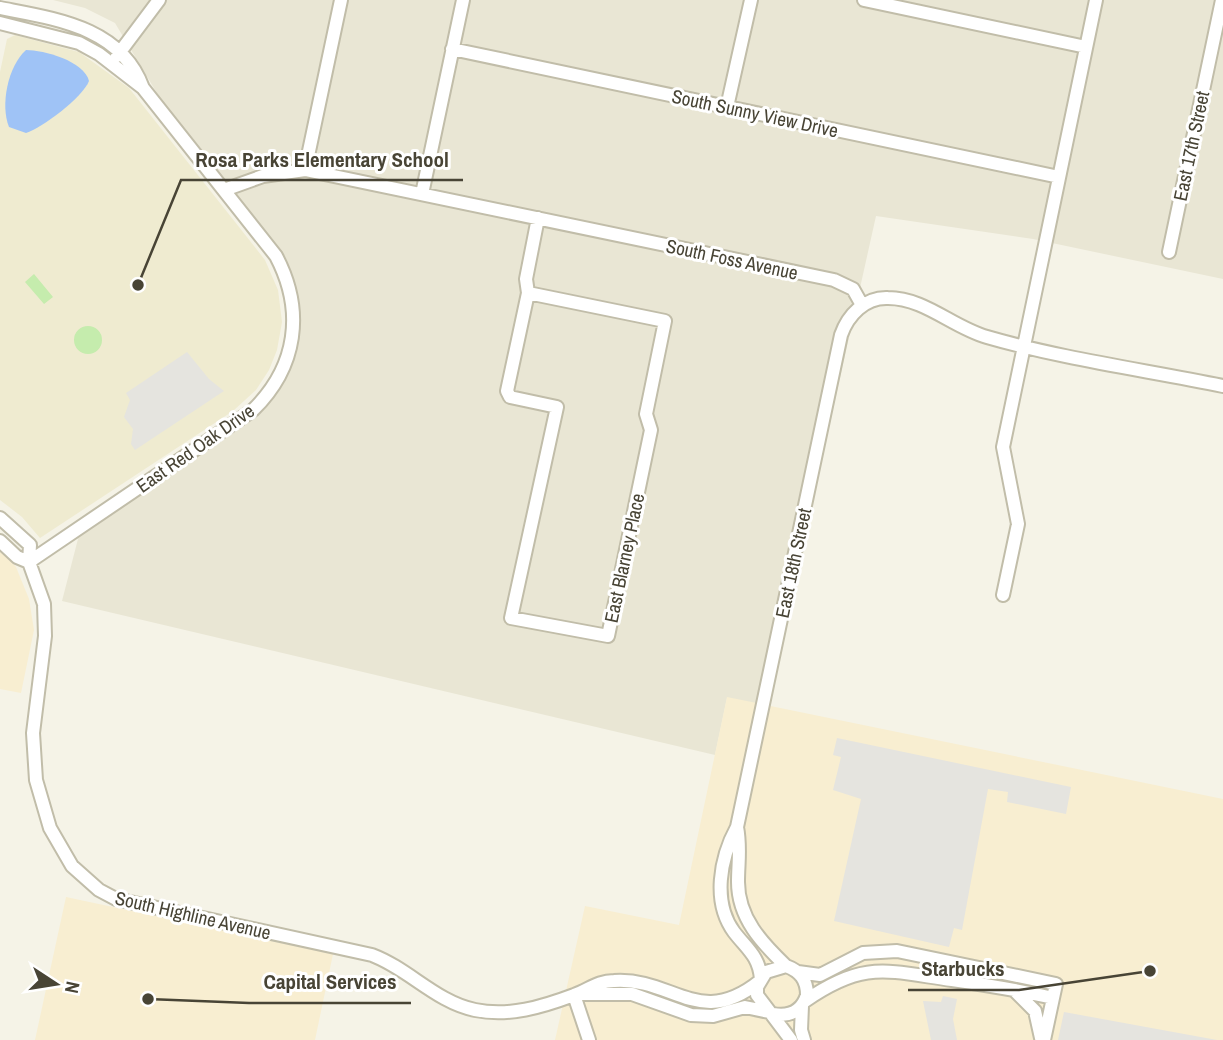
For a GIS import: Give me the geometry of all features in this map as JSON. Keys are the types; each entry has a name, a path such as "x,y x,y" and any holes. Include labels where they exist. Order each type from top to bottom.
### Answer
{"street":[{"path":"111,63 159,0"},
{"path":"305,170 341,0"},
{"path":"422,194 463,0"},
{"path":"727,107 751,0"},
{"path":"864,0 1086,47"},
{"path":"1003,595 1018,524 1003,447 1096,0"},
{"name":"East 17th Street","path":"1169,252 1222,0"},
{"name":"East Red Oak Drive","path":"0,8 72,24 103,37 121,51 138,74 143,88"},
{"name":"East Red Oak Drive","path":"0,23 69,39 111,63 143,88 276,256 291,291 295,326 290,354 279,378 246,416 29,562"},
{"name":"South Sunny View Drive","path":"453,49 1059,177"},
{"name":"South Foss Avenue","path":"225,190 263,176 305,170 834,280 853,289 862,305"},
{"name":"East Blarney Place","path":"528,293 665,321 646,414 651,430 608,636 511,618 557,407 510,397 507,391 528,293 526,279 538,218"},
{"path":"862,305 887,298 914,303 977,334 1223,386"},
{"name":"East 18th Street","path":"791,1040 757,995 760,980 755,954 730,925 723,901 723,862 727,846 737,827 841,335 848,321 862,305"},
{"name":"South Highline Avenue","path":"0,518 30,545 29,562 44,604 45,636 33,733 36,780 56,837 72,866 99,890 134,904 372,955 399,967 439,995 473,1010 519,1012 576,995 596,983 629,981 644,983 692,1002 707,1003 741,994 760,980"},
{"path":"0,541 17,558 29,562"},
{"name":"East 18th Street","path":"737,827 741,850 738,886 743,911 755,933 792,969"},
{"path":"760,980 772,968 827,973 856,955 883,950 916,954 1056,984 1043,1040"},
{"path":"792,969 807,988 801,1030 804,1040"},
{"path":"771,1013 790,1014 836,982 876,970 906,971 1003,986 1053,998"},
{"path":"1003,986 1031,1005 1043,1040"},
{"name":"South Highline Avenue","path":"576,995 632,994 691,1015 713,1016 745,1007 771,1013"},
{"path":"576,995 589,1040"}],"shaded area":[{"path":"53,0 1223,0 1223,279 1033,239 876,216 767,706 727,698 715,755 62,601 79,535 261,410 297,329 299,310 283,258 170,115 115,23 85,8"},
{"path":"15,35 79,52 129,88 265,260 278,290 282,322 277,350 269,370 256,390 233,411 40,538 22,517 0,500 0,72 7,39"},
{"path":"187,352 209,379 224,391 135,450 131,444 133,429 124,417 130,400 126,393"},
{"path":"0,549 16,567 29,599 34,630 21,693 0,689"},
{"path":"727,697 1223,799 1223,1040 555,1040 585,906 679,925"},
{"path":"837,738 1071,787 1066,814 1007,802 1008,792 988,789 962,930 954,928 949,947 834,921 861,799 833,790 841,757 833,755"},
{"path":"66,897 333,954 315,1040 35,1040"},
{"path":"943,996 957,999 953,1019 957,1040 931,1040 923,1001 941,1002"},
{"path":"1064,1012 1217,1040 1058,1040"}],"green space":[{"path":"34,274 53,297 44,304 25,282"},
{"path":"88,326 98,330 102,340 98,350 88,354 78,350 74,340 78,330"}],"water":[{"path":"26,50 43,52 72,62 86,74 89,81 79,95 61,111 26,133 9,127 5,108 10,76"}],"place":[{"name":"Rosa Parks Elementary School","path":"138,285"},
{"name":"Starbucks","path":"1150,971"},
{"name":"Capital Services","path":"148,999"}]}
